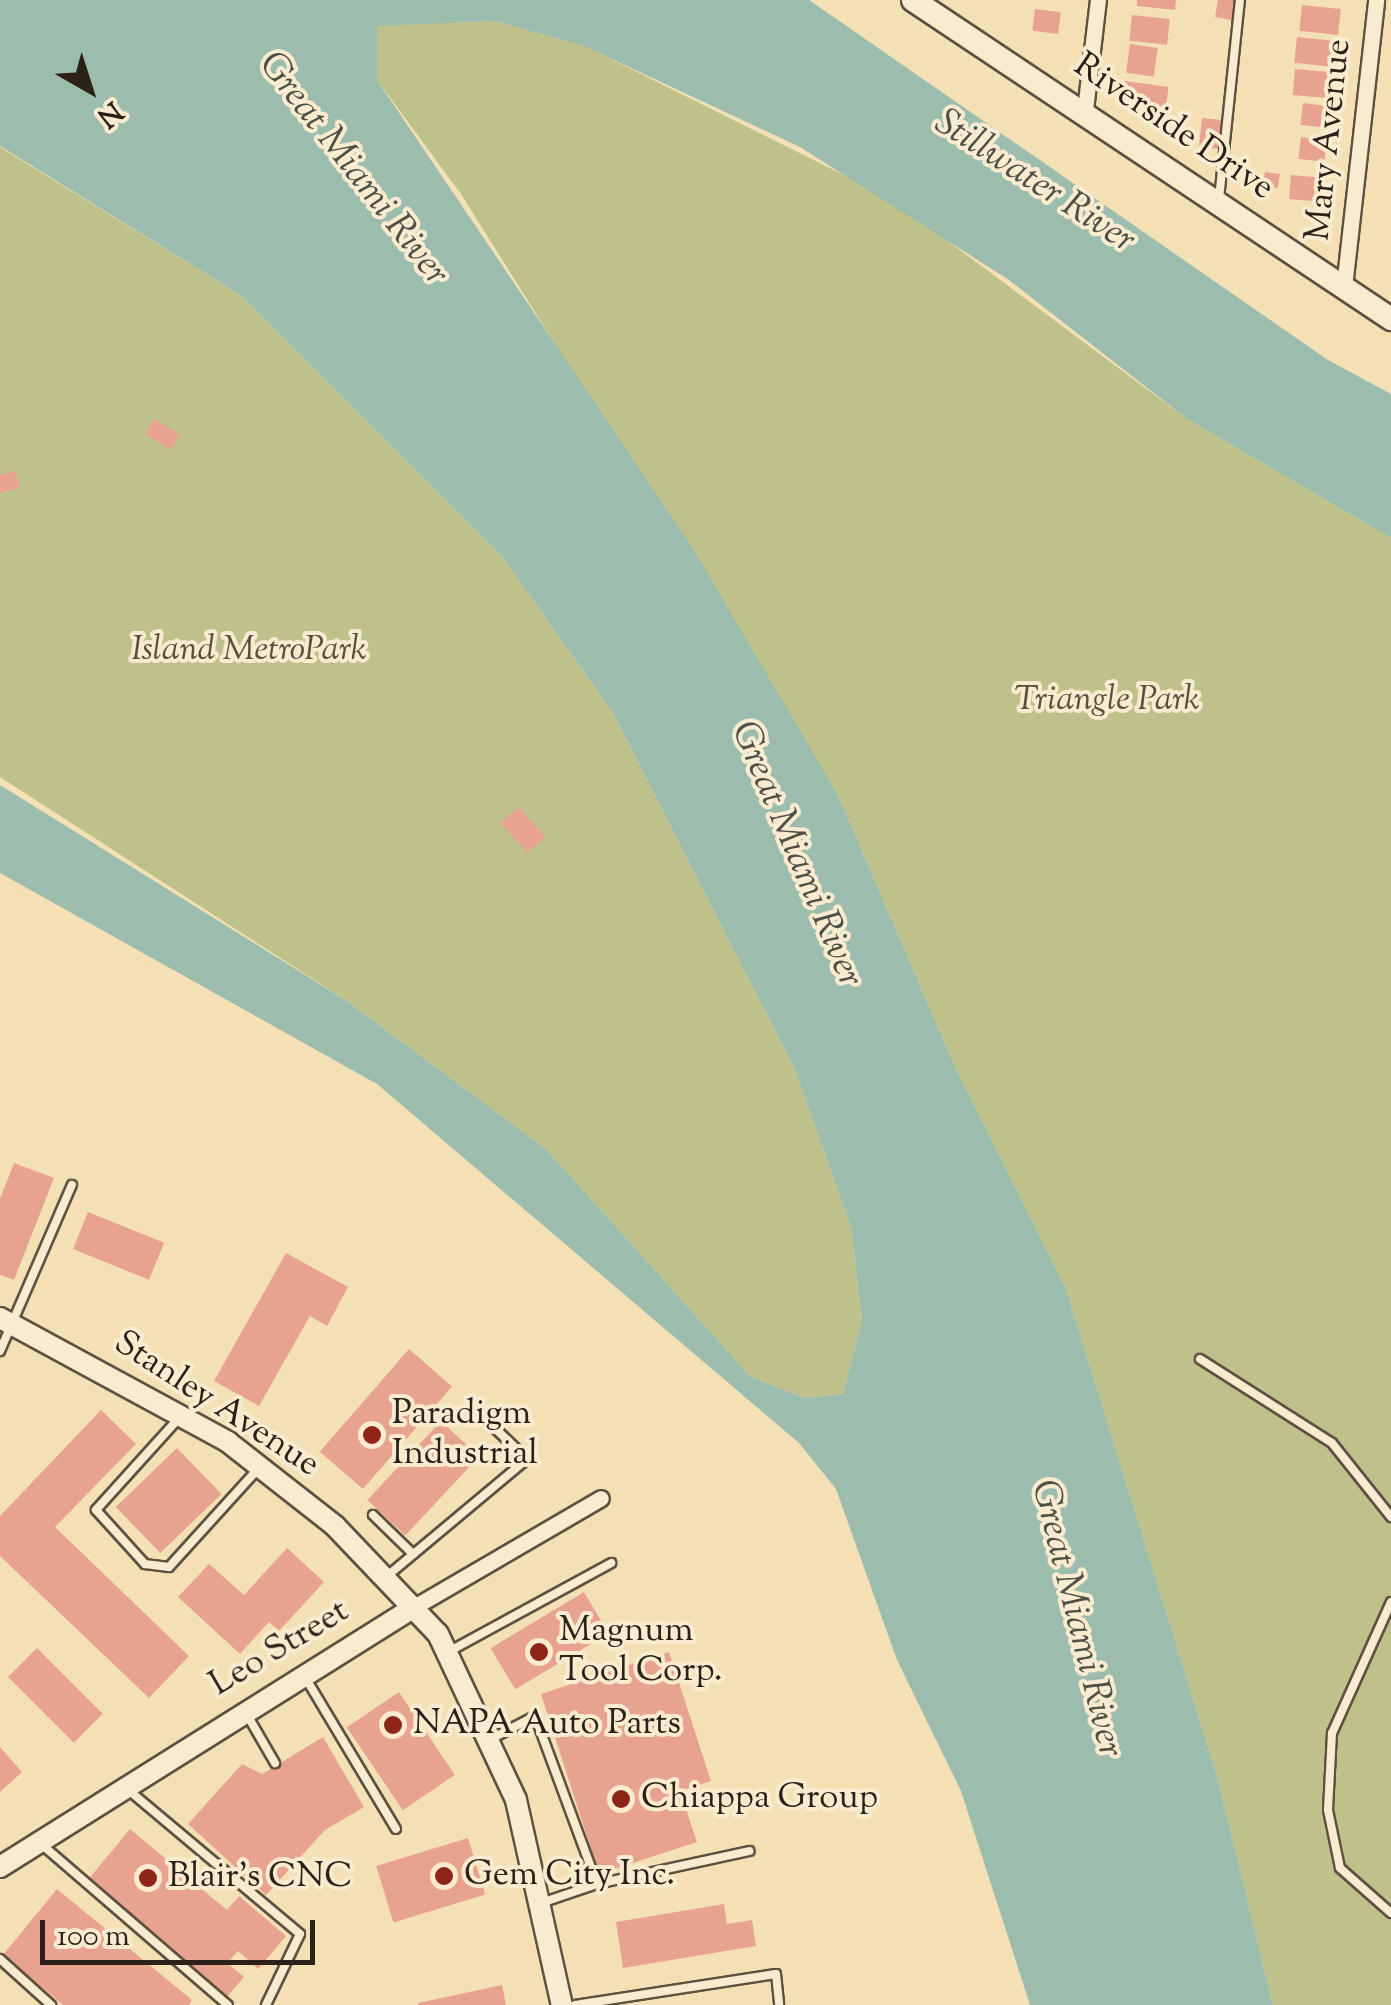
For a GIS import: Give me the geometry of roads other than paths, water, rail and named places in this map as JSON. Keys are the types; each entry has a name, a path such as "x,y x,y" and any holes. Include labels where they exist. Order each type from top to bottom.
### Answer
{"main road":[{"name":"Riverside Drive","path":"912,0 1085,110 1391,319"}],"street":[{"path":"1085,110 1098,0"},
{"name":"Mary Avenue","path":"1344,287 1376,0"},
{"path":"1371,46 1391,49"},
{"name":"Stanley Avenue","path":"6,1321 183,1414 260,1466 386,1577 414,1607 448,1652 491,1739 544,1902 562,2005"},
{"name":"Leo Street","path":"0,1867 122,1784 243,1709 601,1498"}],"lane":[{"path":"1219,200 1240,0"},
{"path":"0,1351 6,1321 72,1185"},
{"path":"1200,1359 1332,1443 1391,1517"},
{"path":"386,1577 527,1458 477,1411"},
{"path":"183,1414 96,1510 145,1564 169,1567 260,1466"},
{"path":"373,1515 414,1554"},
{"path":"448,1652 610,1563"},
{"path":"1391,1602 1332,1733 1328,1810 1340,1868 1391,1913"},
{"path":"303,1673 396,1829"},
{"path":"243,1709 275,1763"},
{"path":"491,1739 534,1716 597,1884"},
{"path":"122,1784 300,1934 266,2005"},
{"path":"37,1840 76,1882 228,2005"},
{"path":"544,1902 597,1884 749,1851"},
{"path":"0,1958 51,2005"},
{"path":"575,2005 776,1974 778,2005"}],"water":[{"path":"0,0 809,0 1328,360 1391,394 1391,538 1187,419 1009,280 800,147 584,46 495,21 377,26 377,80 689,542 838,795 956,1069 1066,1289 1217,1776 1273,2005 1030,2005 961,1791 897,1660 836,1489 799,1443 377,1084 0,873 0,785 347,1001 546,1149 750,1376 804,1398 843,1394 862,1320 851,1227 795,1070 613,713 504,559 240,295 0,146"}],"place":[{"name":"Paradigm Industrial","path":"372,1435"},
{"name":"Magnum Tool Corp.","path":"539,1652"},
{"name":"NAPA Auto Parts","path":"393,1725"},
{"name":"Chiappa Group","path":"621,1799"},
{"name":"Gem City Inc.","path":"444,1876"},
{"name":"Blair's CNC","path":"148,1878"}],"water label":[{"name":"Great Miami River","path":"352,170"},
{"name":"Stillwater River","path":"1034,183"},
{"name":"Great Miami River","path":"795,855"},
{"name":"Great Miami River","path":"1075,1619"}],"park label":[{"name":"Island MetroPark","path":"249,651"},
{"name":"Triangle Park","path":"1107,701"}]}
